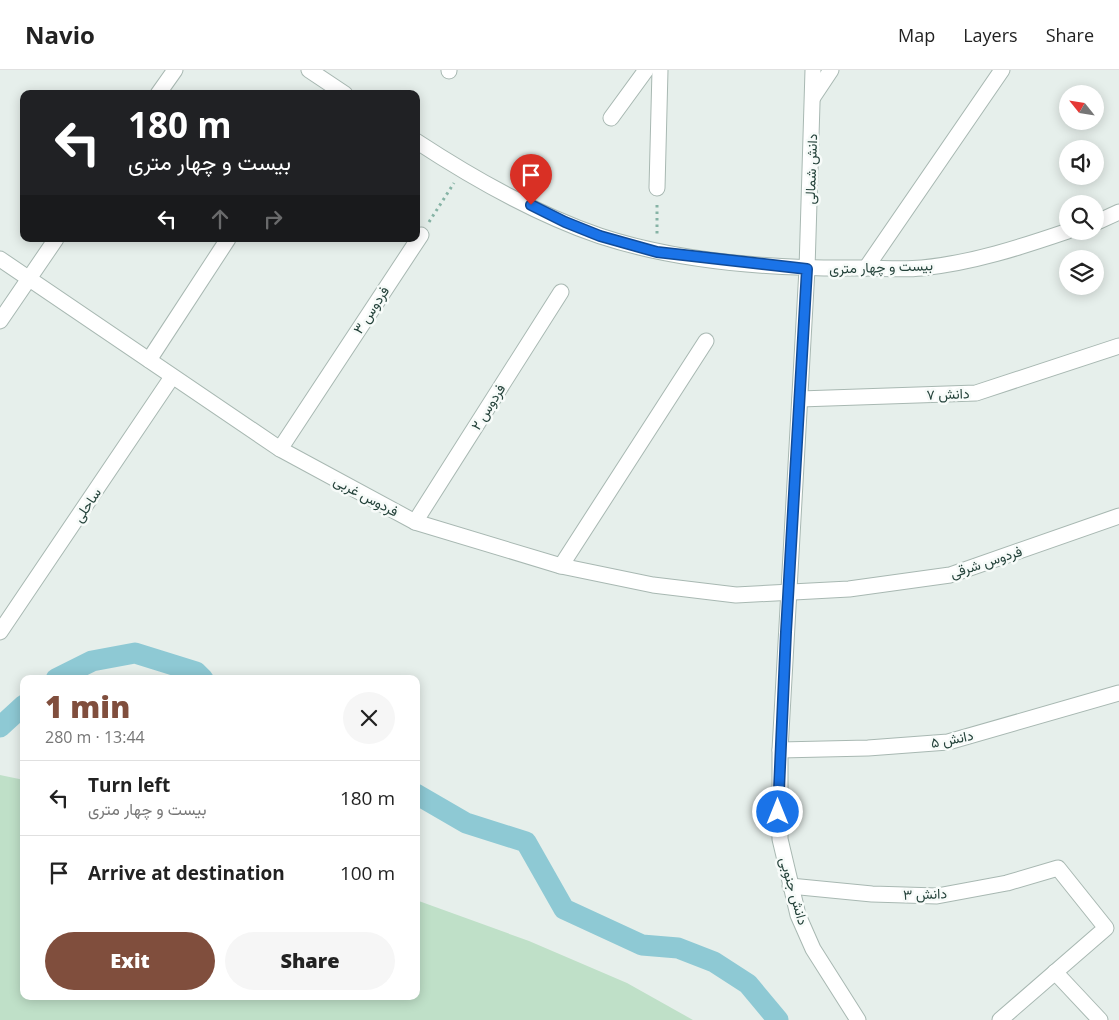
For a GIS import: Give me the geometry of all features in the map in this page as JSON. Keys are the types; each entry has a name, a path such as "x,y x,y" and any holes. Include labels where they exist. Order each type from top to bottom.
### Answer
{"street":[{"path":"161,90 175,70"},
{"path":"309,70 339,90"},
{"path":"611,118 646,70"},
{"path":"657,188 660,70"},
{"name":"دانش شمالی","path":"807,269 813,70"},
{"path":"813,97 831,70"},
{"path":"866,268 1002,70"},
{"name":"بیست و چهار متری","path":"420,144 462,171 565,222 600,236 657,252 807,269 922,268 1004,253 1059,234"},
{"path":"1104,218 1119,212"},
{"path":"0,320 54,242"},
{"path":"149,360 226,242"},
{"name":"فردوس ۳","path":"280,449 416,242"},
{"name":"فردوس غربی","path":"0,259 280,449 415,522 561,566 653,585 736,595 788,592"},
{"name":"دانش جنوبی","path":"807,269 780,750 778,799 780,839 798,915 814,949 858,1020"},
{"name":"فردوس ۲","path":"415,522 561,292"},
{"path":"561,566 706,341"},
{"name":"دانش ۷","path":"800,399 976,393 1119,346"},
{"name":"ساحلی","path":"0,632 172,377"},
{"name":"فردوس شرقی","path":"788,592 849,588 950,575 1119,516"},
{"name":"دانش ۵","path":"780,750 868,748 948,742 1119,693"},
{"name":"دانش ۳","path":"790,886 872,894 937,896 1007,882 1058,868 1106,928 1055,972"},
{"path":"1000,1020 1055,972 1100,1020"}],"path":[{"path":"421,235 462,171"},
{"path":"657,188 657,252"}],"green space":[{"path":"0,775 20,779 20,1000 420,1000 420,901 529,941 627,983 693,1020 0,1020"}],"waterway":[{"path":"64,675 92,661 135,653 196,672 199,675"},
{"path":"0,727 20,709"},
{"path":"420,796 466,823 526,842 564,909 642,945 678,948 714,962 748,984 778,1020"}],"route":[{"path":"531,205 565,222 600,236 657,252 807,269 786,632 778,812"}]}
